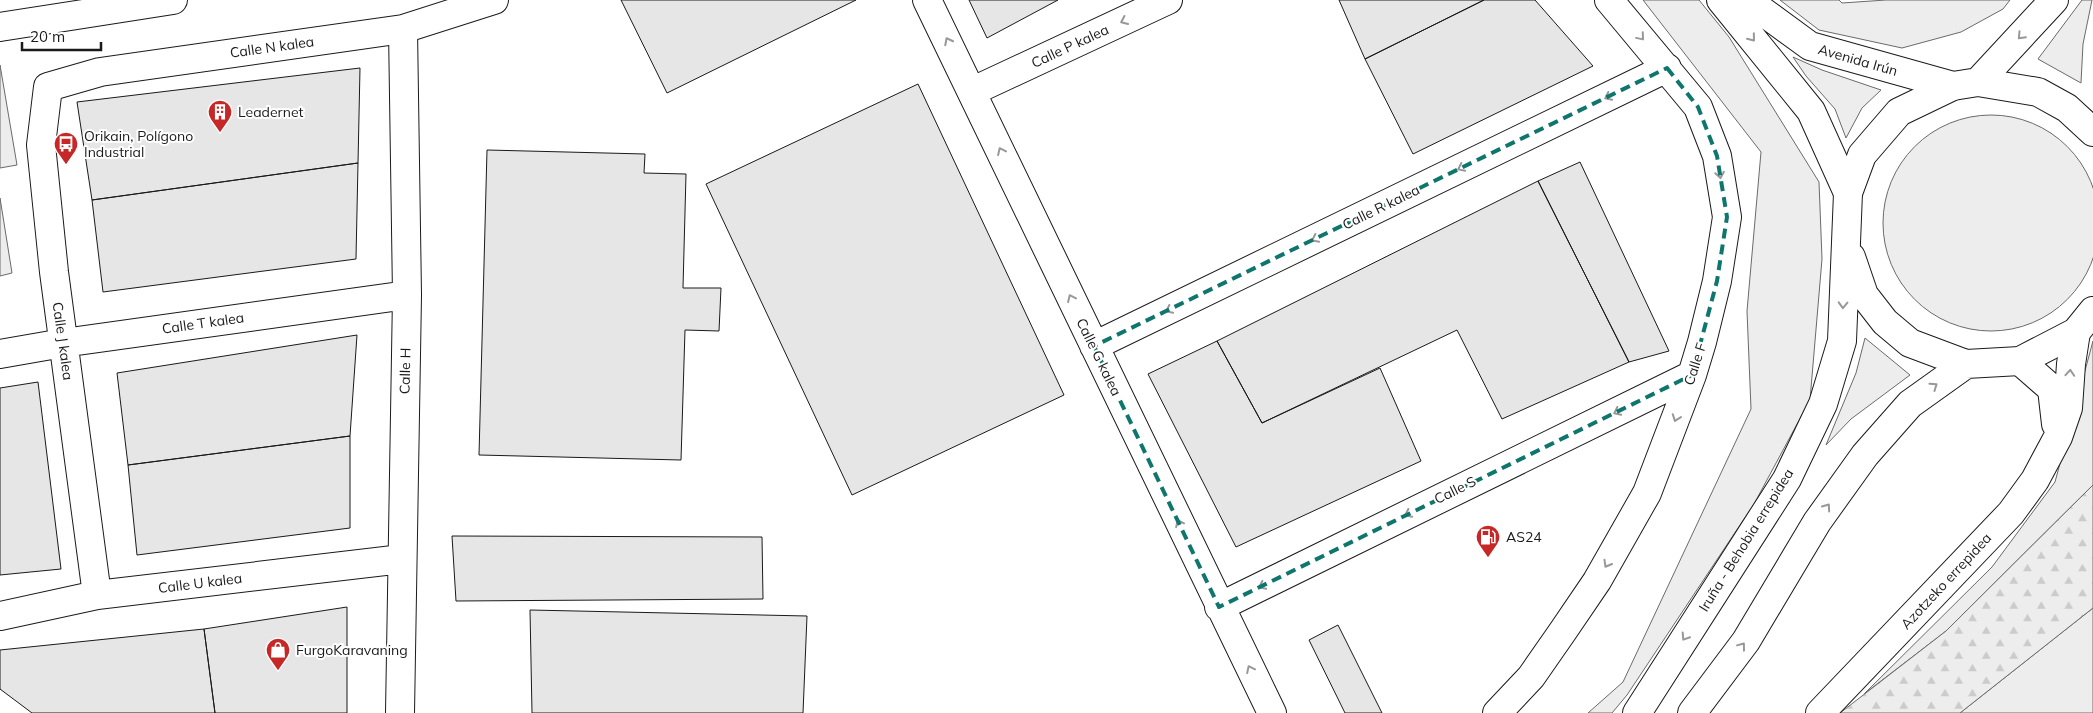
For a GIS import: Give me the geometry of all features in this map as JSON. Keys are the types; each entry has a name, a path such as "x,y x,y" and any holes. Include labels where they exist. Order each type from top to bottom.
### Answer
{"main road":[{"path":"0,27 173,0"},
{"name":"Calle N kalea","path":"48,87 100,72 403,29 494,0"},
{"name":"Calle G kalea","path":"927,0 973,91 1219,607 1272,713"},
{"name":"Calle P kalea","path":"973,91 1168,0"},
{"name":"Calle F","path":"1497,713 1531,677 1597,581 1647,493 1692,375 1717,281 1727,217 1717,156 1698,107 1609,0"},
{"path":"1848,194 1862,155 1899,112 1966,84 2054,0"},
{"name":"Avenida Irún","path":"1730,4 1810,46 1966,84 2038,92 2067,108 2093,132"},
{"name":"Avenida Irún","path":"1730,4 1811,111 1848,194"},
{"name":"Calle H","path":"400,713 407,295 403,29"},
{"name":"Calle R kalea","path":"1094,346 1667,68"},
{"name":"Calle J kalea","path":"48,87 41,145 64,343 97,595"},
{"name":"Iruña - Behobia errepidea","path":"1637,713 1786,479 1823,404 1842,340 1848,194"},
{"path":"1845,239 1864,295 1885,322 1910,343 1966,364 2020,361 2085,321"},
{"name":"Calle T kalea","path":"0,354 64,343 407,295"},
{"name":"Azotzeko errepidea","path":"1820,713 2010,513 2035,480 2058,438 2068,408 2071,364 2085,321"},
{"path":"2020,361 2052,389 2058,438"},
{"path":"1692,713 1746,642 1817,522 1865,454 1910,404 1966,364"},
{"name":"Calle S","path":"1219,607 1692,375"},
{"name":"Calle U kalea","path":"0,616 97,595 402,559"}],"highlighted area":[{"path":"1667,68 1698,107 1717,156 1727,217 1717,281 1692,375 1219,607 1094,346"}],"shaded area":[{"path":"1643,0 1699,0 1729,37 1819,182 1822,259 1810,400 1754,504 1627,695 1612,713 1588,713 1623,682 1751,409 1747,311 1761,152"},
{"path":"1780,0 1839,0 1842,3 1886,0 2010,0 2003,9 1961,32 1902,48 1819,30"},
{"path":"2082,0 2092,0 2083,44 2081,83 2038,59"},
{"path":"1793,57 1822,70 1881,90 1862,108 1846,138 1835,109 1806,76"},
{"path":"0,65 17,165 0,168"},
{"path":"1991,115 2012,117 2032,123 2051,133 2067,147 2081,163 2091,182 2097,202 2099,223 2097,244 2091,264 2081,283 2067,299 2051,313 2032,323 2012,329 1991,331 1970,329 1950,323 1931,313 1915,299 1901,283 1891,264 1885,244 1883,223 1885,202 1891,182 1901,163 1915,147 1931,133 1950,123 1970,117"},
{"path":"0,198 12,273 0,276"},
{"path":"1865,338 1910,375 1851,419 1826,445 1856,373"},
{"path":"2093,341 2093,485 1946,631 1864,694 1992,567 2055,482"},
{"path":"2093,608 2093,713 1960,713"}],"green space":[{"path":"2093,485 2093,608 1960,713 1840,713 1946,631"}],"building":[{"path":"621,0 856,0 667,93"},
{"path":"969,0 1058,0 987,38"},
{"path":"1339,0 1484,0 1365,59"},
{"path":"1484,0 1535,0 1593,66 1413,154 1365,59"},
{"name":"Leadernet","path":"360,68 358,163 92,200 77,102"},
{"path":"918,84 1064,395 852,495 706,184"},
{"path":"487,150 645,154 644,173 686,174 683,288 721,288 719,331 685,330 681,460 479,455"},
{"path":"1580,162 1669,351 1629,362 1538,181"},
{"path":"358,163 356,259 103,292 92,200"},
{"path":"1538,181 1629,362 1502,419 1457,330 1262,423 1217,341"},
{"path":"357,335 350,436 128,465 117,373"},
{"path":"1217,341 1262,423 1380,368 1421,461 1236,547 1148,374"},
{"path":"38,382 61,569 0,575 0,388"},
{"path":"350,436 350,528 137,555 128,465"},
{"path":"452,536 762,537 763,599 456,601"},
{"name":"FurgoKaravaning","path":"347,607 347,713 215,713 204,629"},
{"path":"530,610 807,616 803,713 532,713"},
{"path":"1338,625 1382,713 1345,713 1309,640"},
{"path":"204,629 215,713 32,713 0,689 0,650"}],"place":[{"name":"Leadernet","path":"220,133"},
{"name":"Orikain, Polígono Industrial","path":"66,165"},
{"name":"AS24","path":"1488,558"},
{"name":"FurgoKaravaning","path":"278,671"}]}
